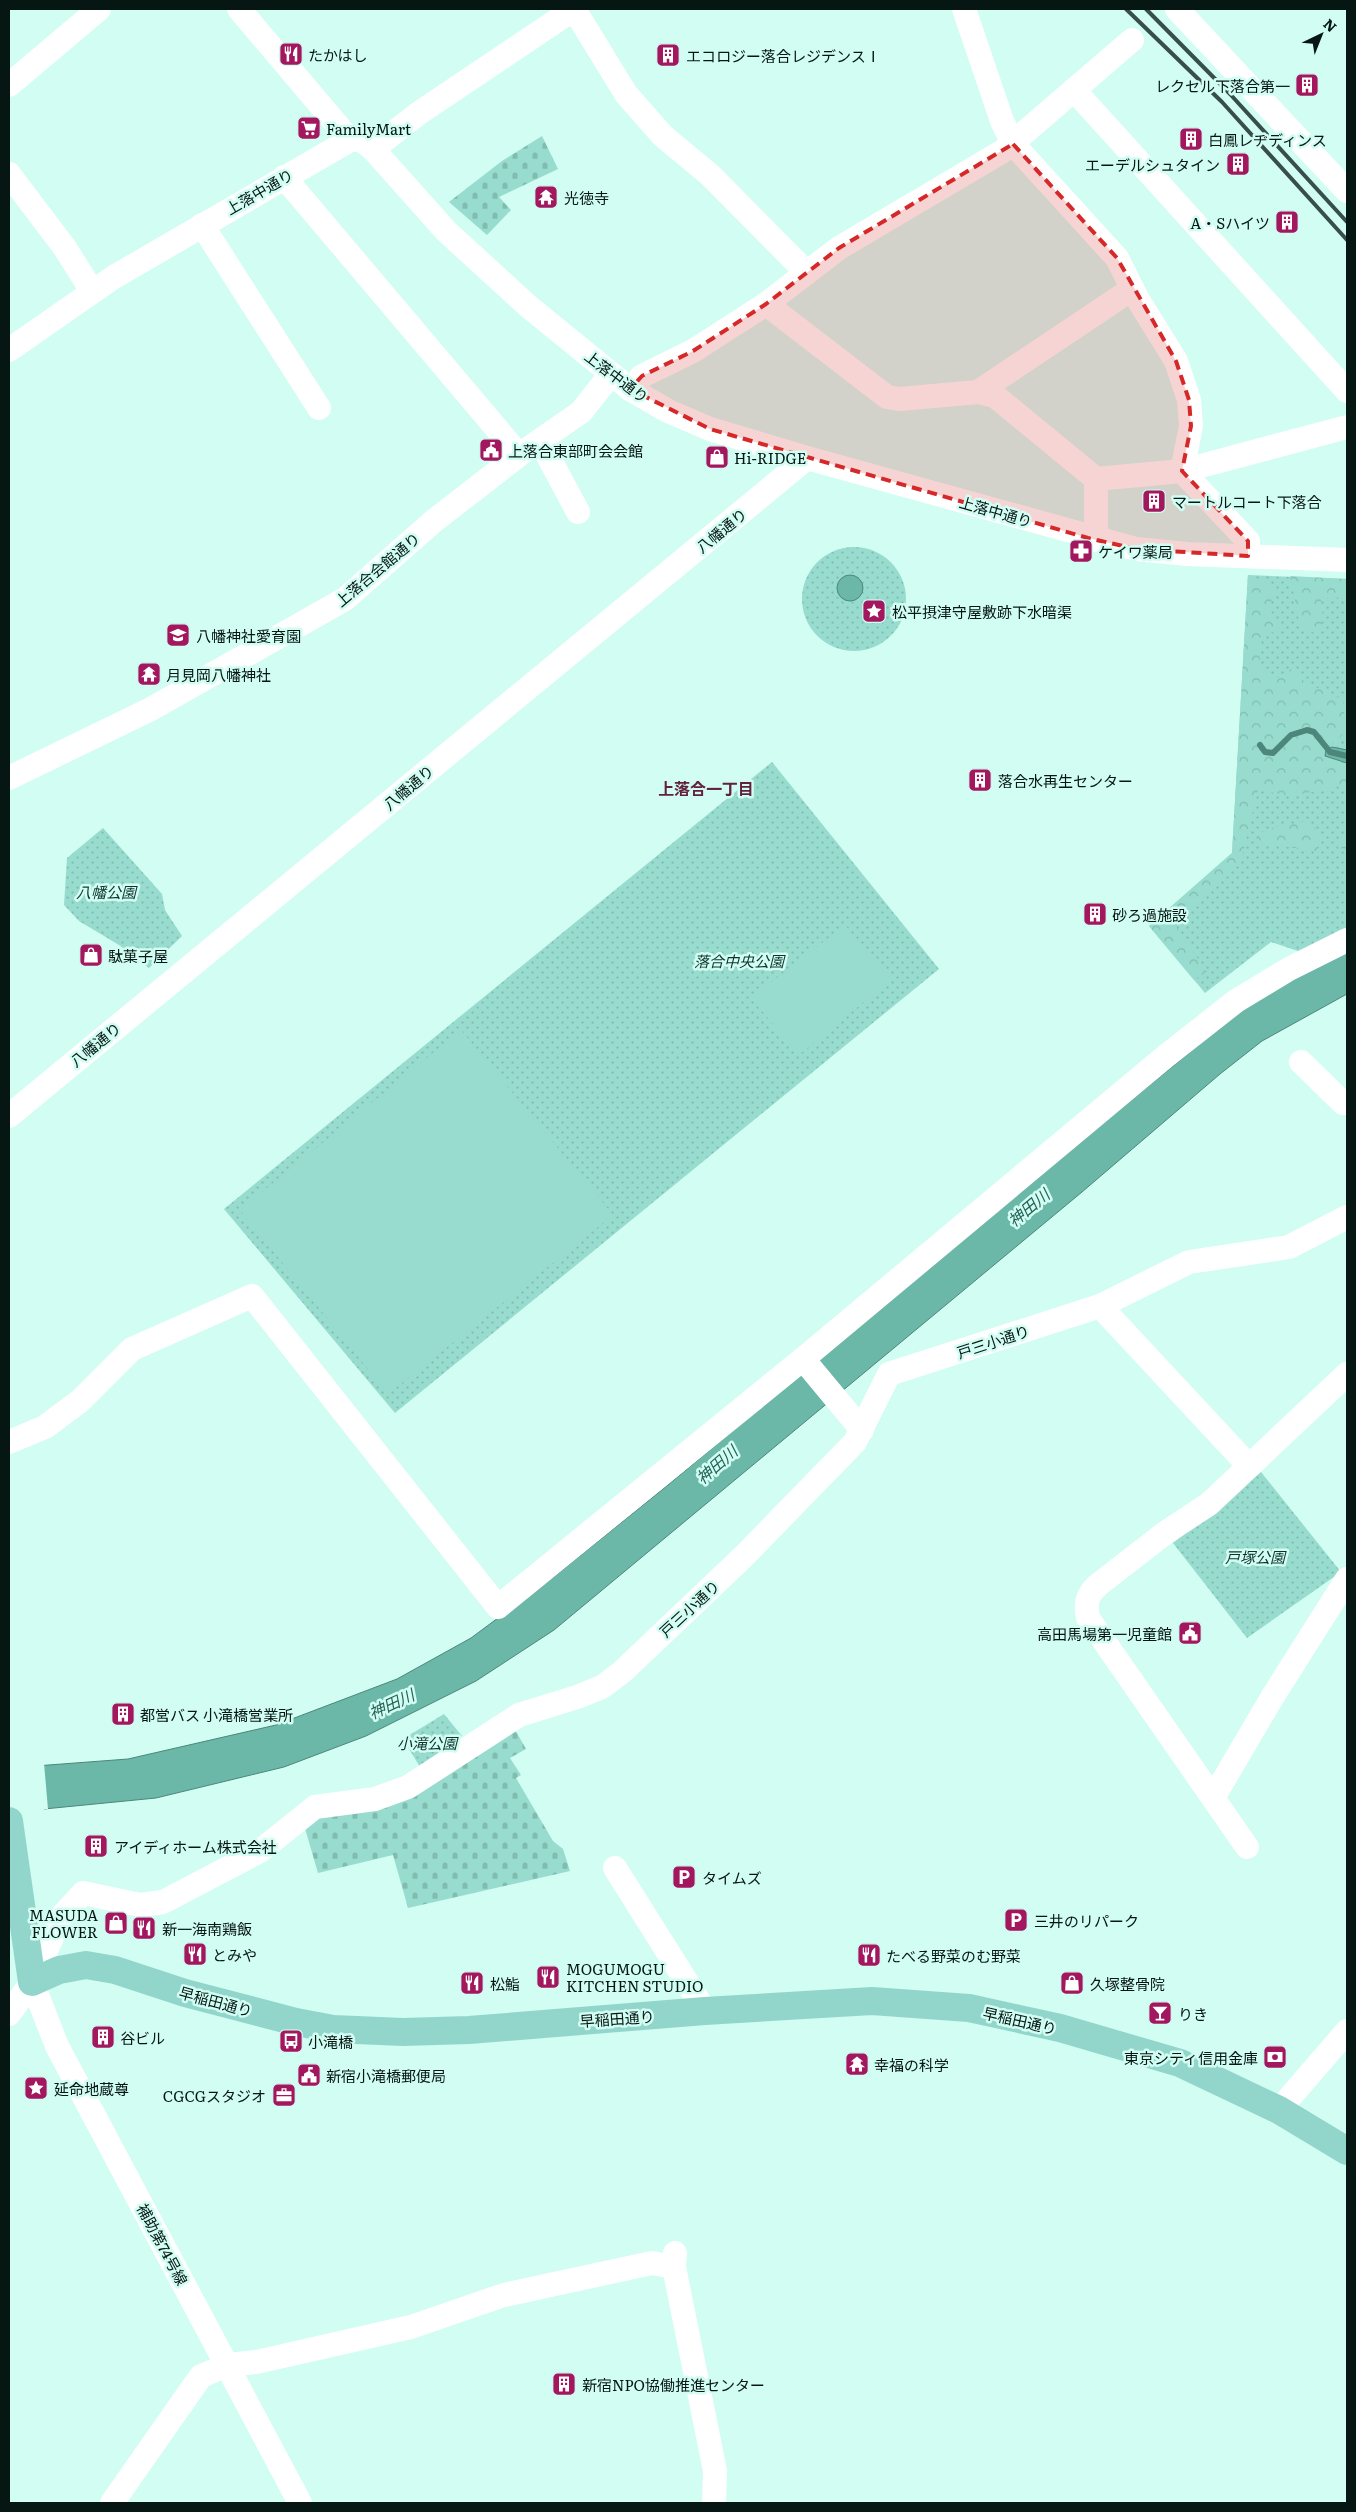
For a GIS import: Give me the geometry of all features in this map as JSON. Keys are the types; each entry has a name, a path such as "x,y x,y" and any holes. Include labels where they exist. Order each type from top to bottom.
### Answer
{"main road":[{"path":"9,1821 11,1850 32,1982"},
{"name":"早稲田通り","path":"32,1982 59,1970 86,1965 115,1970 185,1993 268,2016 333,2029 404,2032 469,2030 705,2011 872,2001 968,2008 1060,2028 1155,2054 1194,2068 1279,2110 1347,2152"}],"street":[{"path":"9,85 99,9"},
{"path":"239,9 350,140"},
{"path":"373,149 419,113 574,9 626,94 657,130 710,175 806,272"},
{"path":"964,9 1002,121 1013,144 1117,258 1132,289 1176,362 1189,400 1191,426 1182,471"},
{"path":"1177,9 1347,191"},
{"path":"630,389 642,376 693,351 766,304 839,248 1003,152 1132,40"},
{"path":"1074,90 1347,391"},
{"name":"上落中通り","path":"9,350 92,291 202,225 350,140 361,140 373,149 446,231 528,306 630,389 668,411 710,430 1096,540 1136,549 1347,560"},
{"path":"9,174 65,248 92,291"},
{"path":"284,177 518,455"},
{"path":"202,225 319,408"},
{"path":"978,392 1132,289"},
{"path":"766,304 887,396 899,400 978,392 995,396 1096,479 1182,471 1347,427"},
{"name":"上落合会館通り","path":"9,778 151,709 345,600 435,520 518,455 581,412 611,374"},
{"path":"540,441 578,512"},
{"name":"八幡通り","path":"9,1116 807,458"},
{"path":"1182,471 1248,541 1248,556"},
{"path":"1096,479 1096,540"},
{"path":"9,1442 44,1427 80,1401 132,1349 252,1296 498,1607 806,1364 1159,1062 1236,1001 1289,969 1347,940"},
{"path":"1301,1062 1343,1103 1347,1103"},
{"name":"戸三小通り","path":"32,1982 61,1917 83,1892 140,1905 163,1902 260,1851 315,1806 375,1799 408,1787 519,1714 577,1697 602,1687 622,1672 744,1556 803,1498 855,1442 889,1374 1100,1306 1188,1262 1289,1247 1347,1217"},
{"path":"1100,1306 1249,1466"},
{"path":"806,1364 862,1430"},
{"path":"1247,1847 1088,1618 1086,1605 1089,1593 1098,1584 1165,1533 1208,1504 1347,1374"},
{"path":"1213,1798 1273,1696 1347,1579"},
{"path":"615,1868 705,2011"},
{"path":"9,2014 32,1982"},
{"name":"補助第74号線","path":"32,1982 57,2046 300,2503"},
{"path":"1279,2110 1347,2032"},
{"path":"112,2503 200,2376 228,2365 256,2362 411,2327 504,2296 652,2263 675,2260 715,2471 714,2503"}],"highlighted area":[{"path":"1013,144 1117,258 1176,361 1189,400 1191,426 1182,471 1248,541 1248,556 1136,549 1088,538 710,429 630,389 642,376 693,351 766,304 839,248"}],"green space":[{"path":"542,136 558,169 499,197 511,210 487,235 449,202 502,161"},
{"path":"854,547 874,551 891,562 902,579 906,599 902,619 891,636 874,647 854,651 834,647 817,636 806,619 802,599 806,579 817,562 834,551"},
{"path":"1248,575 1347,579 1347,930 1301,952 1271,942 1205,993 1149,926 1232,853"},
{"path":"1248,575 1277,586 1269,608 1280,626 1276,632 1262,634 1259,669 1280,678 1291,669 1305,682 1343,700 1346,732 1324,751 1347,766 1347,785 1291,796 1258,790 1242,857 1176,927 1207,972 1194,980 1149,926 1232,853"},
{"path":"1290,576 1347,579 1347,597 1321,599 1323,618 1319,633 1301,631"},
{"name":"落合中央公園","path":"772,762 939,969 395,1413 224,1209"},
{"path":"1308,821 1322,835 1317,851 1259,843 1258,834 1271,828"},
{"name":"八幡公園","path":"103,828 162,894 165,910 182,936 149,968 119,945 79,921 64,905 67,858"},
{"path":"1347,836 1347,849 1338,848 1341,837"},
{"path":"845,925 891,980 799,1055 751,998"},
{"path":"461,1030 613,1215 388,1394 240,1210"},
{"name":"戸塚公園","path":"1261,1472 1341,1572 1247,1638 1173,1543"},
{"name":"小滝公園","path":"444,1714 462,1736 420,1767 403,1739"},
{"path":"513,1726 526,1749 510,1758 521,1775 516,1778 553,1841 563,1849 570,1871 408,1908 393,1855 318,1873 304,1825 321,1812 381,1806"}],"water":[{"path":"850,575 859,579 863,588 859,597 850,601 841,597 837,588 841,579"},
{"path":"1332,747 1347,750 1347,763 1325,756 1326,750"},
{"name":"神田川","path":"1347,950 1347,994 1262,1041 1220,1074 1082,1192 554,1630 476,1681 366,1736 284,1767 156,1798 44,1809 9,1768 128,1759 276,1725 397,1679 471,1638 556,1575 668,1485 1239,1012 1309,967"}],"pier":[{"path":"44,1763 48,1809 9,1810 9,1767"}],"waterway":[{"path":"1260,745 1265,752 1273,753 1291,735 1307,730 1314,732 1330,752 1347,756"}],"railway":[{"path":"1126,9 1222,102 1347,240"},
{"path":"1146,9 1230,94 1347,222"}],"place":[{"name":"たかはし","path":"291,54"},
{"name":"エコロジー落合レジデンスⅠ","path":"668,55"},
{"name":"レクセル下落合第一","path":"1307,85"},
{"name":"FamilyMart","path":"309,128"},
{"name":"白鳳レヂディンス","path":"1191,139"},
{"name":"エーデルシュタイン","path":"1238,164"},
{"name":"光徳寺","path":"546,197"},
{"name":"A・Sハイツ","path":"1287,222"},
{"name":"上落合東部町会会館","path":"491,450"},
{"name":"Hi-RIDGE","path":"717,457"},
{"name":"マートルコート下落合","path":"1154,501"},
{"name":"ケイワ薬局","path":"1081,551"},
{"name":"松平摂津守屋敷跡下水暗渠","path":"874,611"},
{"name":"八幡神社愛育園","path":"178,635"},
{"name":"月見岡八幡神社","path":"149,674"},
{"name":"落合水再生センター","path":"980,780"},
{"name":"砂ろ過施設","path":"1095,914"},
{"name":"駄菓子屋","path":"91,955"},
{"name":"高田馬場第一児童館","path":"1190,1633"},
{"name":"都営バス 小滝橋営業所","path":"123,1714"},
{"name":"アイディホーム株式会社","path":"96,1846"},
{"name":"タイムズ","path":"684,1877"},
{"name":"三井のリパーク","path":"1016,1920"},
{"name":"MASUDA FLOWER","path":"116,1923"},
{"name":"新一海南鶏飯","path":"144,1928"},
{"name":"とみや","path":"195,1954"},
{"name":"たべる野菜のむ野菜","path":"869,1955"},
{"name":"MOGUMOGU KITCHEN STUDIO","path":"548,1977"},
{"name":"松鮨","path":"472,1983"},
{"name":"久塚整骨院","path":"1072,1983"},
{"name":"りき","path":"1160,2013"},
{"name":"谷ビル","path":"103,2037"},
{"name":"小滝橋","path":"291,2041"},
{"name":"東京シティ信用金庫","path":"1275,2057"},
{"name":"幸福の科学","path":"857,2064"},
{"name":"新宿小滝橋郵便局","path":"309,2075"},
{"name":"延命地蔵尊","path":"36,2088"},
{"name":"CGCGスタジオ","path":"284,2095"},
{"name":"新宿NPO協働推進センター","path":"564,2384"}],"district":[{"name":"上落合一丁目","path":"706,788"}]}
